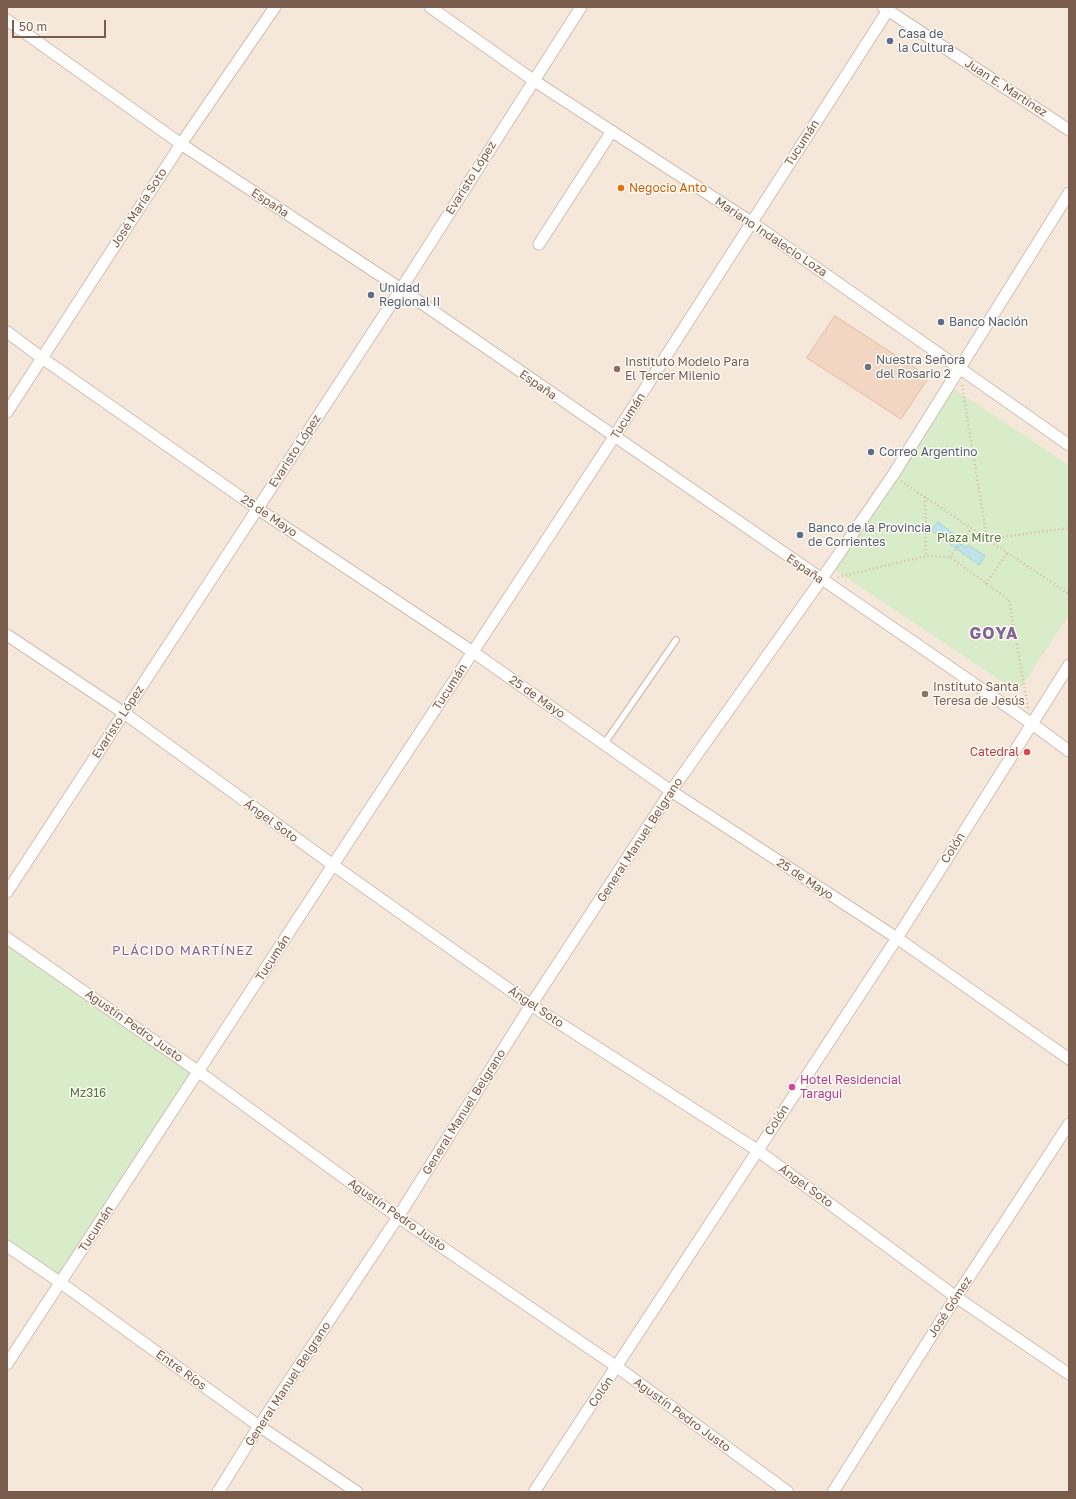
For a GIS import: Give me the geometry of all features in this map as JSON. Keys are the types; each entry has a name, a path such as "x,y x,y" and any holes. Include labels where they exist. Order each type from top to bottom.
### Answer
{"street":[{"name":"José María Soto","path":"7,412 181,144 275,7"},
{"name":"Mariano Indalecio Loza","path":"430,7 533,80 751,222 1069,445"},
{"name":"Evaristo López","path":"7,892 401,289 581,7"},
{"name":"Juan E. Martínez","path":"887,8 1069,130"},
{"name":"Tucumán","path":"7,1364 614,438 887,8"},
{"name":"España","path":"7,20 181,144 401,289 614,438 1069,751"},
{"path":"539,244 612,131"},
{"name":"General Manuel Belgrano","path":"218,1492 259,1426 398,1217 532,1005 671,791 822,580 893,474 1069,193"},
{"name":"25 de Mayo","path":"7,332 258,509 473,652 671,791 897,938 1069,1059"},
{"name":"Ángel Soto","path":"7,635 124,713 333,865 532,1005 757,1150 956,1296 1069,1374"},
{"name":"Colón","path":"534,1492 617,1368 757,1150 897,938 1069,665"},
{"name":"Agustín Pedro Justo","path":"7,938 199,1072 398,1217 617,1368 788,1492"},
{"name":"José Gómez","path":"833,1492 956,1296 1069,1124"},
{"name":"Entre Ríos","path":"7,1246 61,1283 259,1426 356,1492"}],"lane":[{"path":"604,744 676,640"}],"path":[{"path":"960,368 987,539"},
{"path":"893,474 971,529 1069,594"},
{"path":"926,497 926,556"},
{"path":"987,539 1069,528"},
{"path":"950,557 971,529"},
{"path":"986,584 1007,553"},
{"path":"822,580 926,556 950,557 1009,600 1031,724"}],"shaded area":[{"path":"7,7 1069,7 1069,1492 7,1492"}],"green space":[{"name":"Plaza Mitre","path":"949,386 1069,465 1069,615 1018,692 829,566"},
{"name":"Mz316","path":"7,938 199,1072 61,1283 7,1246"}],"water":[{"path":"938,522 955,535 953,538 966,548 968,545 985,556 979,565 932,531"}],"building":[{"name":"Nuestra Señora del Rosario 2","path":"835,316 929,377 901,419 807,358"}],"place":[{"name":"Casa de la Cultura","path":"890,41"},
{"name":"Negocio Anto","path":"621,188"},
{"name":"Unidad Regional II","path":"371,295"},
{"name":"Banco Nación","path":"941,322"},
{"name":"Nuestra Señora del Rosario 2","path":"868,367"},
{"name":"Instituto Modelo Para El Tercer Milenio","path":"617,369"},
{"name":"Correo Argentino","path":"871,452"},
{"name":"Banco de la Provincia de Corrientes","path":"800,535"},
{"name":"Instituto Santa Teresa de Jesús","path":"925,694"},
{"name":"Catedral","path":"1027,752"},
{"name":"Hotel Residencial Taragui","path":"792,1087"}],"district":[{"name":"GOYA","path":"994,634"},
{"name":"PLÁCIDO MARTÍNEZ","path":"183,951"}]}
